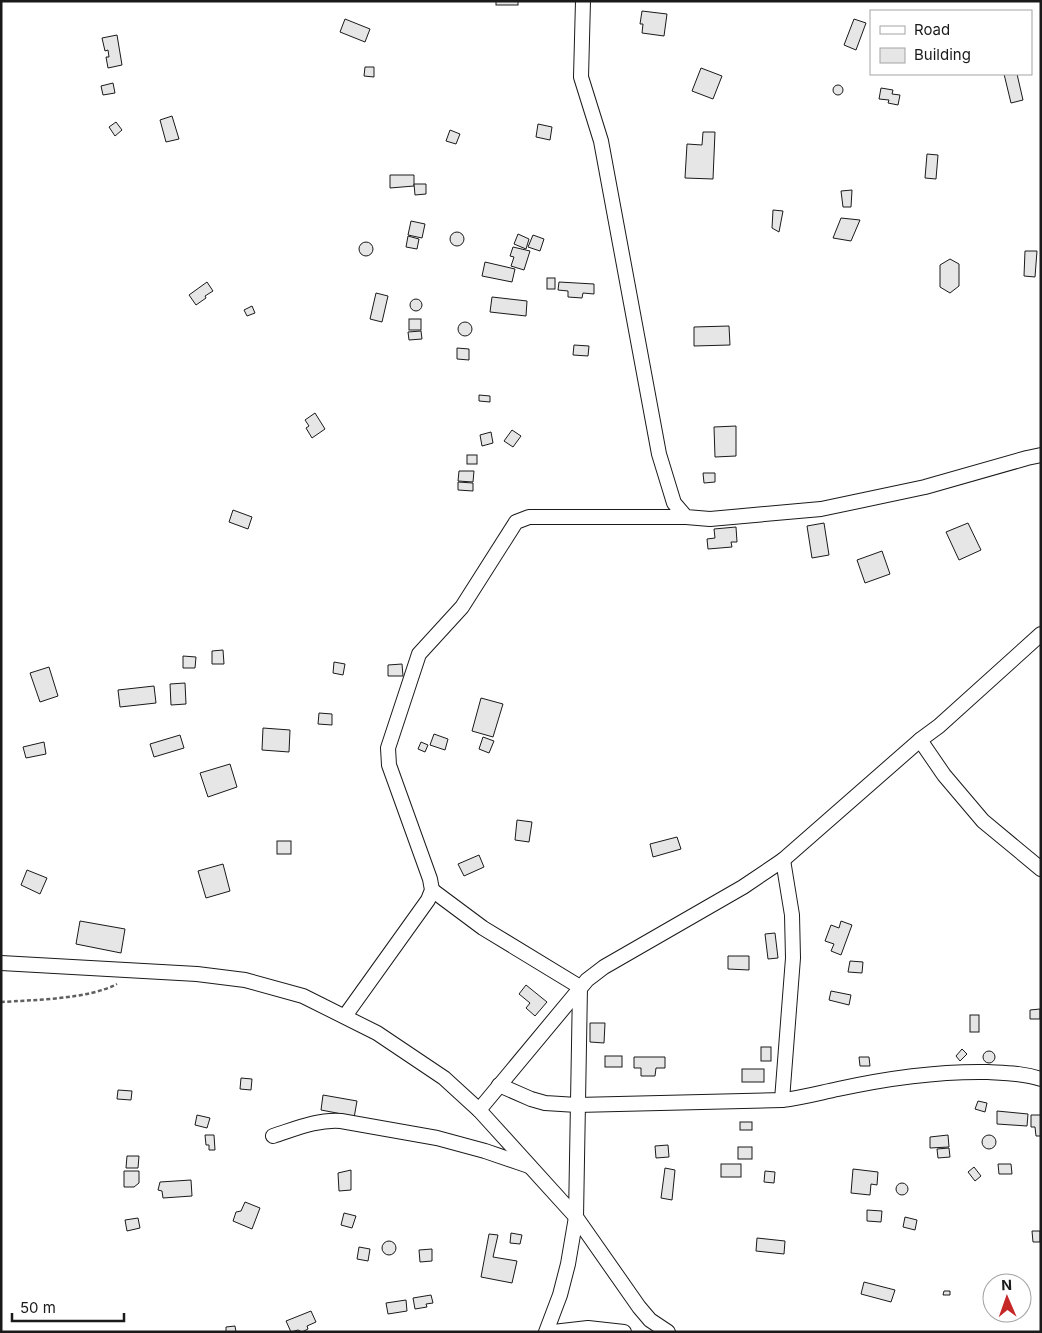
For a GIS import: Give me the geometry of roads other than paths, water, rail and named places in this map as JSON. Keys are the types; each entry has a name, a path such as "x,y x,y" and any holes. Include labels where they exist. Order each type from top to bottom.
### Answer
{"street":[{"path":"583,1 581,77 601,141 659,454 674,503 686,516"},
{"path":"345,1016 428,900 432,890 430,879 390,771 388,753 419,654 462,607 516,522 529,516 686,516 710,520 821,509 925,487 1041,455"},
{"path":"479,1110 580,987 604,967 743,887 783,860 920,740 939,726 1041,634"},
{"path":"920,740 944,775 983,821 1041,869"},
{"path":"782,1100 793,958 792,915 783,860"},
{"path":"432,890 483,928 580,987"},
{"path":"1,963 197,974 245,980 303,996 377,1033 444,1078 479,1110 576,1217 650,1320 668,1332"},
{"path":"546,1332 560,1295 568,1264 576,1217 580,987"},
{"path":"499,1086 546,1103 577,1105 782,1100 917,1075 967,1072 1009,1073 1034,1076 1041,1079"},
{"path":"273,1136 330,1120 363,1124 460,1143 532,1167"},
{"path":"553,1332 588,1328 624,1332"}]}
